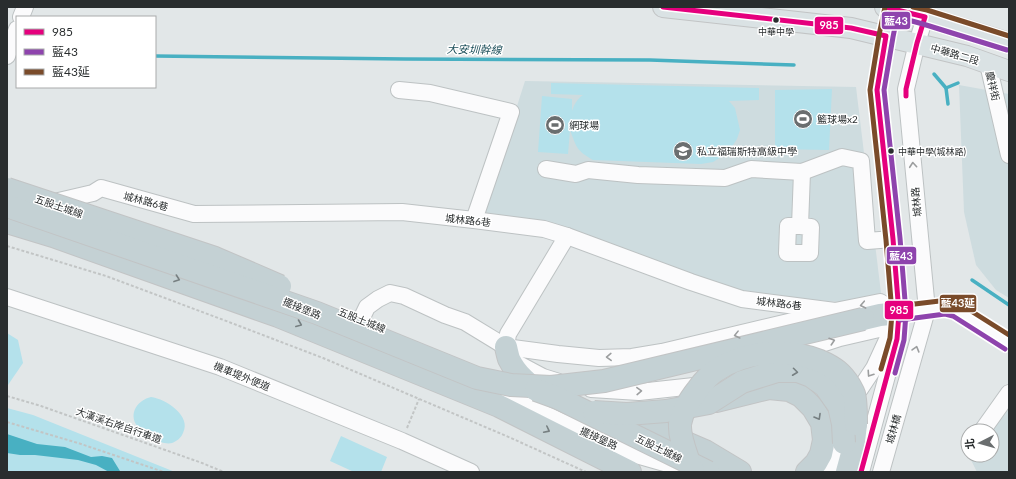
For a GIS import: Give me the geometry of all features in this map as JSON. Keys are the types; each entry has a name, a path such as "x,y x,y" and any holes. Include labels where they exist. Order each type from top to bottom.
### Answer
{"highway":[{"name":"五股土城線","path":"7,189 215,258 365,328 558,398 708,472"},
{"path":"16,207 317,313 477,378 524,399 580,412 628,414 666,411 709,403 769,388 789,390 801,396 813,408 822,424 824,440 821,454 816,463 807,472"},
{"path":"7,222 53,236 278,316 499,406 632,463"},
{"path":"477,378 511,385 551,387 604,381 863,318 899,313"},
{"path":"365,328 678,472"},
{"path":"695,472 691,468 682,444 680,425 685,409 693,394 716,370 732,362 748,357 776,352 812,358 831,366 844,377 855,394 856,424 853,450 847,472"},
{"path":"508,353 517,372 536,390 642,424 706,450 740,472"},
{"path":"709,403 742,382 777,371 798,371 811,376 825,386 839,406 843,424 844,443 840,472"}],"main road":[{"name":"中華路二段","path":"663,7 851,28 968,56 1009,71"},
{"path":"889,8 925,17 1009,43"}],"street":[{"path":"860,389 874,368 899,313 893,239 877,90 889,8"},
{"name":"城林路","path":"905,386 927,310 906,89 925,17"},
{"path":"7,56 16,32"},
{"name":"慶祥街","path":"988,64 1009,155"},
{"path":"399,90 430,93 511,112 474,220"},
{"path":"546,169 576,174 588,170 638,175 725,178 751,169 802,172 842,157 861,162 867,241 893,239"},
{"path":"800,226 802,172"},
{"name":"城林路6巷","path":"16,207 62,201 93,193 101,188 194,214 402,212 474,220 544,229 742,299 836,311"},
{"path":"7,189 16,207"},
{"path":"82,227 93,193"},
{"name":"擺接堡路","path":"7,203 134,245 365,328 580,430 632,463 662,472"},
{"path":"508,353 508,334 566,236"},
{"path":"365,328 367,307 390,293 404,296 445,315 462,330 508,353 543,378 581,388 639,392 694,386 840,338 879,329 899,313 946,307 956,310 1009,343"},
{"name":"機車堤外便道","path":"7,297 220,367 402,441 471,472"},
{"path":"508,353 558,354 599,358 632,356 662,352 880,302 899,313"},
{"name":"城林橋","path":"860,472 897,339 899,313"},
{"name":"城林橋","path":"881,472 905,386"},
{"path":"988,423 1009,393"},
{"path":"831,472 841,427"},
{"name":"擺接堡路","path":"632,463 675,466 690,472"}],"path":[{"path":"7,246 106,276 323,358 511,438 586,472"},
{"name":"大漢溪右岸自行車道","path":"7,396 48,409 224,472"},
{"path":"408,425 420,399"},
{"path":"7,422 78,443 164,472"}],"shaded area":[{"name":"私立福瑞斯特高級中學","path":"525,81 856,87 881,293 839,302 743,294 482,216"},
{"path":"551,83 759,88 759,100 729,101 735,108 740,130 737,139 731,148 723,156 713,162 701,164 593,160 580,151 570,130 568,154 538,152 542,96 572,99 572,111 576,102 583,95 551,94"},
{"path":"959,85 1009,94 1009,298 996,290 976,265 964,212"},
{"name":"籃球場x2","path":"832,89 829,150 775,149 775,90"},
{"path":"7,333 18,340 23,363 8,385"},
{"path":"151,397 164,401 176,409 184,420 185,427 183,433 176,441 172,443 163,443 158,441 148,436 137,426 134,421 134,412 138,404"},
{"path":"1009,406 1009,472 977,472 972,463 1000,463 1000,423 996,423"},
{"path":"7,408 33,415 175,472 7,472"},
{"path":"341,436 387,457 381,472 354,472 330,461"}],"water":[{"path":"7,434 37,444 65,447 91,457 102,456 112,458 120,471 123,472 109,472 96,465 78,460 7,453"}],"waterway":[{"name":"大安圳幹線","path":"156,56 650,60 794,65"},
{"name":"大安圳幹線","path":"934,74 946,88 948,104"},
{"path":"946,88 958,83"},
{"name":"大安圳幹線","path":"972,280 1009,305"}],"transit line":[{"name":"985","path":"663,7 851,28 886,36 877,90 893,239 899,313 897,339 861,472"},
{"name":"985","path":"885,7 925,17 917,43 906,89 906,96"},
{"name":"藍43延","path":"881,369 890,338 892,313 870,90 885,7"},
{"name":"藍43延","path":"913,7 1009,36"},
{"name":"藍43","path":"895,373 904,340 906,313 900,238 884,90 897,17 1007,50"},
{"name":"藍43延","path":"898,306 948,300 960,304 1009,335"},
{"name":"藍43","path":"900,320 945,314 953,316 1005,349"}],"place":[{"name":"中華中學","path":"776,20"},
{"name":"籃球場x2","path":"803,119"},
{"name":"網球場","path":"555,125"},
{"name":"私立福瑞斯特高級中學","path":"683,151"},
{"name":"中華中學(城林路)","path":"891,151"}]}
